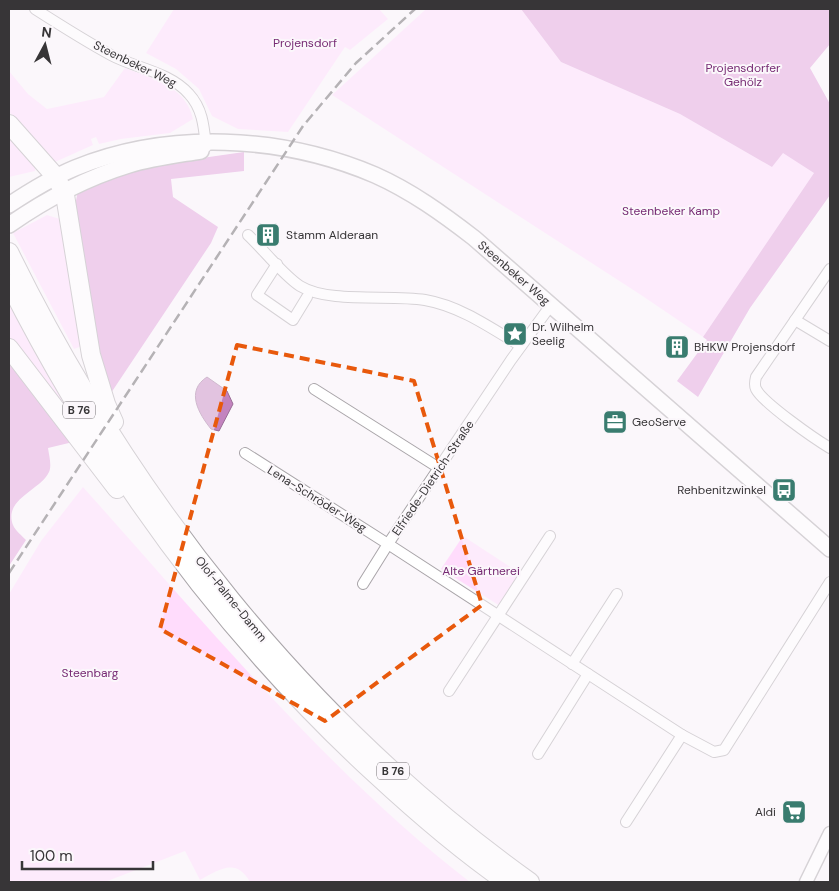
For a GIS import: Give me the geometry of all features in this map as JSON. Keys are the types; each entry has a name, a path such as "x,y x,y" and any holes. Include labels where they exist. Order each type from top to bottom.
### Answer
{"highway":[{"path":"9,124 60,184 91,355 106,404 131,462"},
{"name":"Olof-Palme-Damm","path":"9,252 85,394 188,546 230,600 325,706 423,798 530,882"},
{"name":"Olof-Palme-Damm","path":"9,283 71,398 103,450 159,531 210,598 261,658 317,718 414,810 506,882"},
{"path":"9,348 129,504 159,531"}],"main road":[{"name":"Steenbeker Weg","path":"9,205 60,184 130,164 206,146 250,145 296,151 326,158 373,175 409,193 468,233 830,549"},
{"name":"Steenbeker Weg","path":"13,222 60,184"}],"street":[{"name":"Steenbeker Weg","path":"36,9 112,56 163,77 186,90 200,112 206,146"},
{"path":"248,235 300,286 336,295 416,298 450,307 521,346"},
{"path":"278,264 257,296 293,320 307,297"},
{"path":"830,269 756,377 755,386 761,394 795,424 830,448"},
{"name":"Elfriede-Dietrich-Straße","path":"551,305 521,346 388,544 709,752 724,750 830,582"},
{"path":"795,320 830,341"},
{"path":"314,389 439,468"},
{"name":"Lena-Schröder-Weg","path":"245,453 388,544"},
{"path":"449,691 550,536"},
{"path":"363,584 388,544"},
{"path":"572,664 617,594"},
{"path":"538,754 588,674"},
{"path":"626,822 682,735"},
{"path":"806,882 830,833"}],"highlighted area":[{"path":"237,345 414,381 482,605 325,721 160,629"}],"green space":[{"name":"Projensdorf","path":"174,9 379,9 388,19 350,50 345,47 288,132 238,129 212,116 199,89 176,69 146,53"},
{"name":"Steenbeker Kamp","path":"426,9 521,9 561,62 680,114 772,167 783,152 814,173 703,337 332,95"},
{"name":"Projensdorfer Gehölz","path":"521,9 830,9 830,44 810,68 830,104 830,195 750,308 698,397 677,381 707,340 703,337 814,173 783,153 772,167 680,114 561,62"},
{"path":"125,68 157,80 176,91 189,108 193,119 170,133 121,139 99,144 96,137 91,139 93,145 55,162 9,112 9,71 28,94 47,109 104,97"},
{"path":"9,133 35,163 35,171 9,177"},
{"path":"244,152 244,171 171,179 173,197 218,227 211,243 111,393 97,353 75,206 78,190 122,173 153,165"},
{"path":"47,215 63,220 82,346 74,349 13,233"},
{"path":"9,298 74,419 9,336"},
{"path":"9,360 73,442 48,448 49,472 13,508 11,516 13,525 26,540 9,566"},
{"name":"Steenbarg","path":"83,487 268,694 316,744 417,838 470,882 250,882 245,874 233,868 220,870 200,880 185,851 105,882 9,882 9,594 41,541"},
{"name":"Alte Gärtnerei","path":"463,536 521,574 500,606 441,569"}],"shaded area":[{"path":"207,377 227,391 233,404 219,431 211,429 202,417 196,403 197,389 200,383"}],"railway":[{"path":"9,573 303,126 356,63 415,9"}],"place":[{"name":"Stamm Alderaan","path":"268,235"},
{"name":"Dr. Wilhelm Seelig","path":"515,334"},
{"name":"BHKW Projensdorf","path":"677,347"},
{"name":"GeoServe","path":"615,422"},
{"name":"Rehbenitzwinkel","path":"784,490"},
{"name":"Aldi","path":"794,812"}]}
